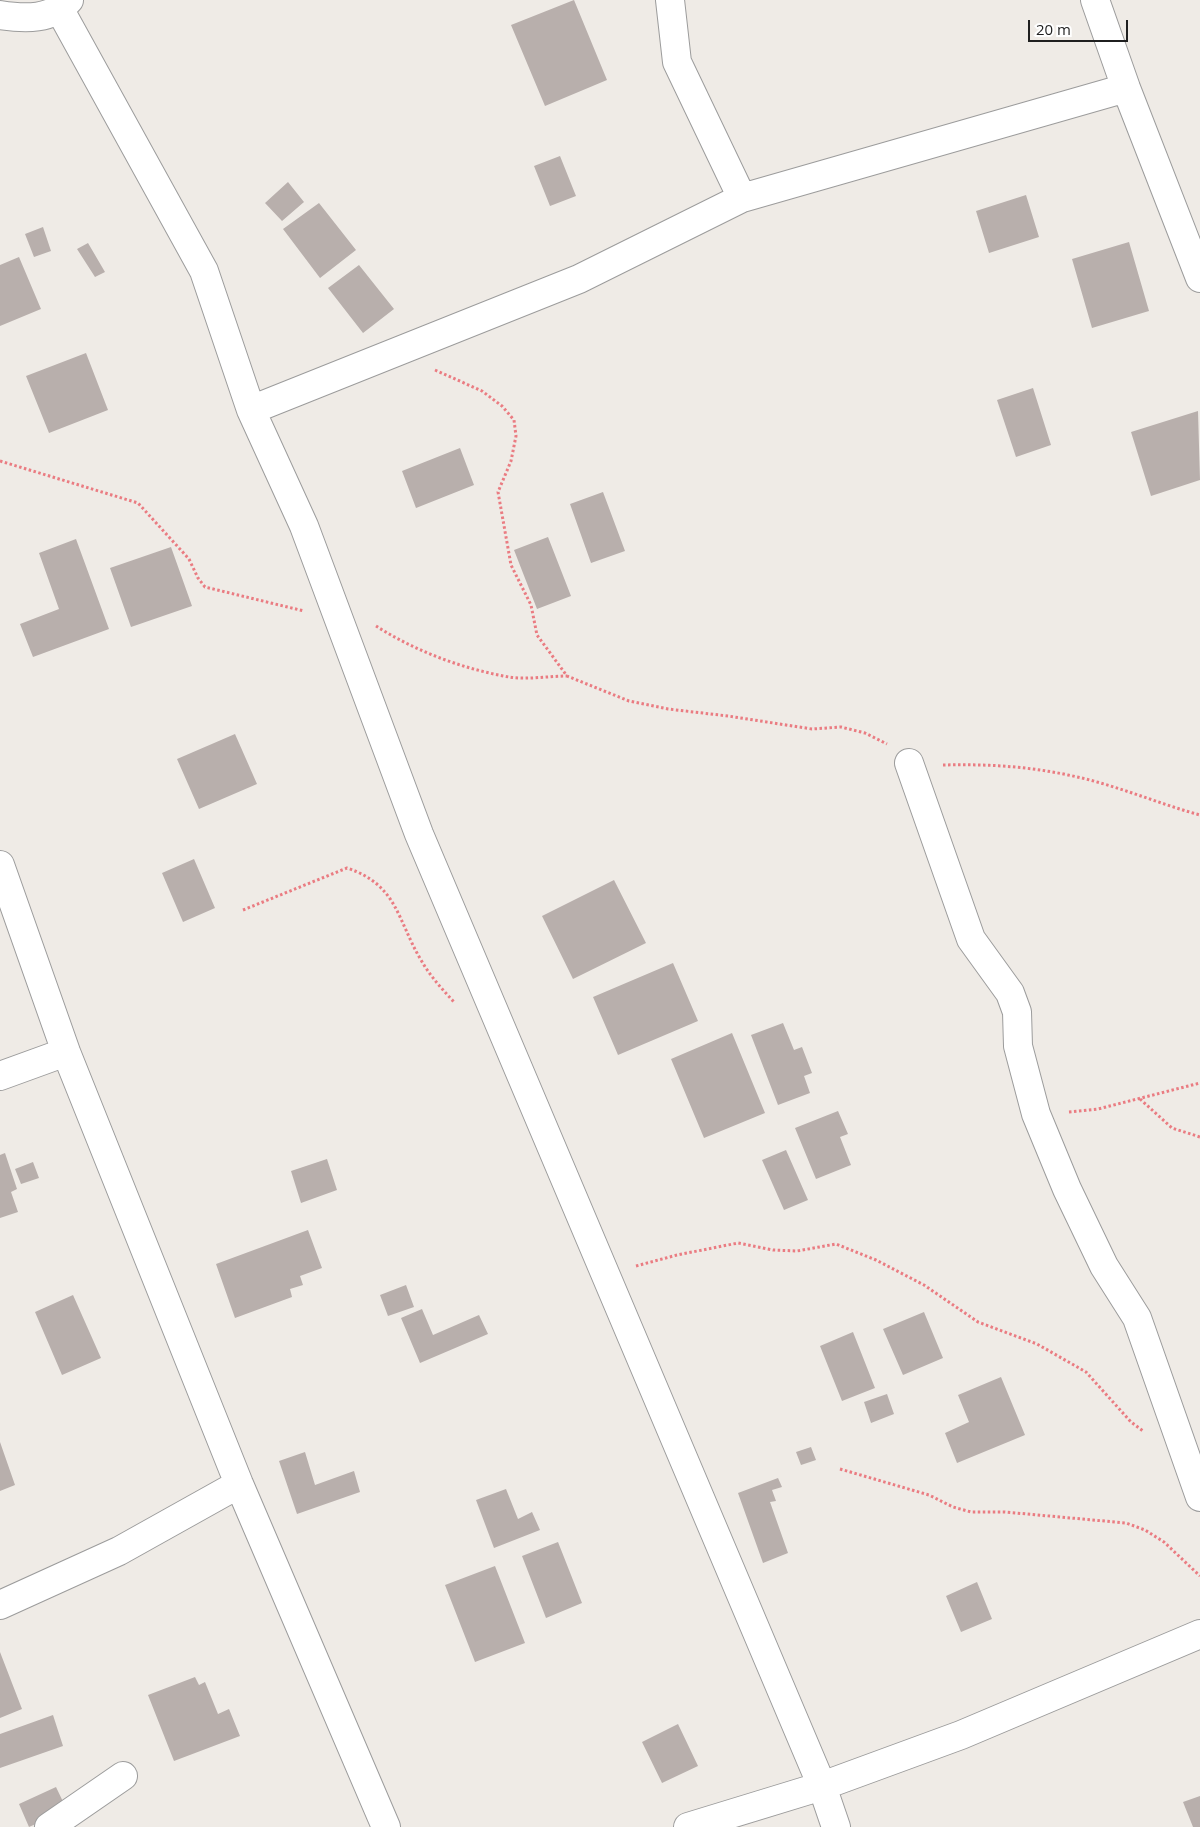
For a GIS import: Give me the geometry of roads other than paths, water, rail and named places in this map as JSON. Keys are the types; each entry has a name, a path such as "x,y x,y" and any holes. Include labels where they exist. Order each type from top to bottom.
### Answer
{"street":[{"path":"670,0 677,62 742,198"},
{"path":"1095,0 1126,88 1200,278"},
{"path":"0,15 25,19 65,5 204,271 251,410 304,526 420,834 822,1786 836,1827"},
{"path":"251,410 579,279 742,198 1126,88"},
{"path":"909,763 971,940 1010,993 1017,1012 1018,1046 1036,1114 1067,1189 1104,1266 1137,1318 1200,1497"},
{"path":"0,865 66,1052 239,1484 386,1827"},
{"path":"0,1076 66,1052"},
{"path":"0,1605 119,1551 239,1484"},
{"path":"688,1827 822,1786 961,1735 1200,1634"},
{"path":"49,1827 123,1776"}]}
